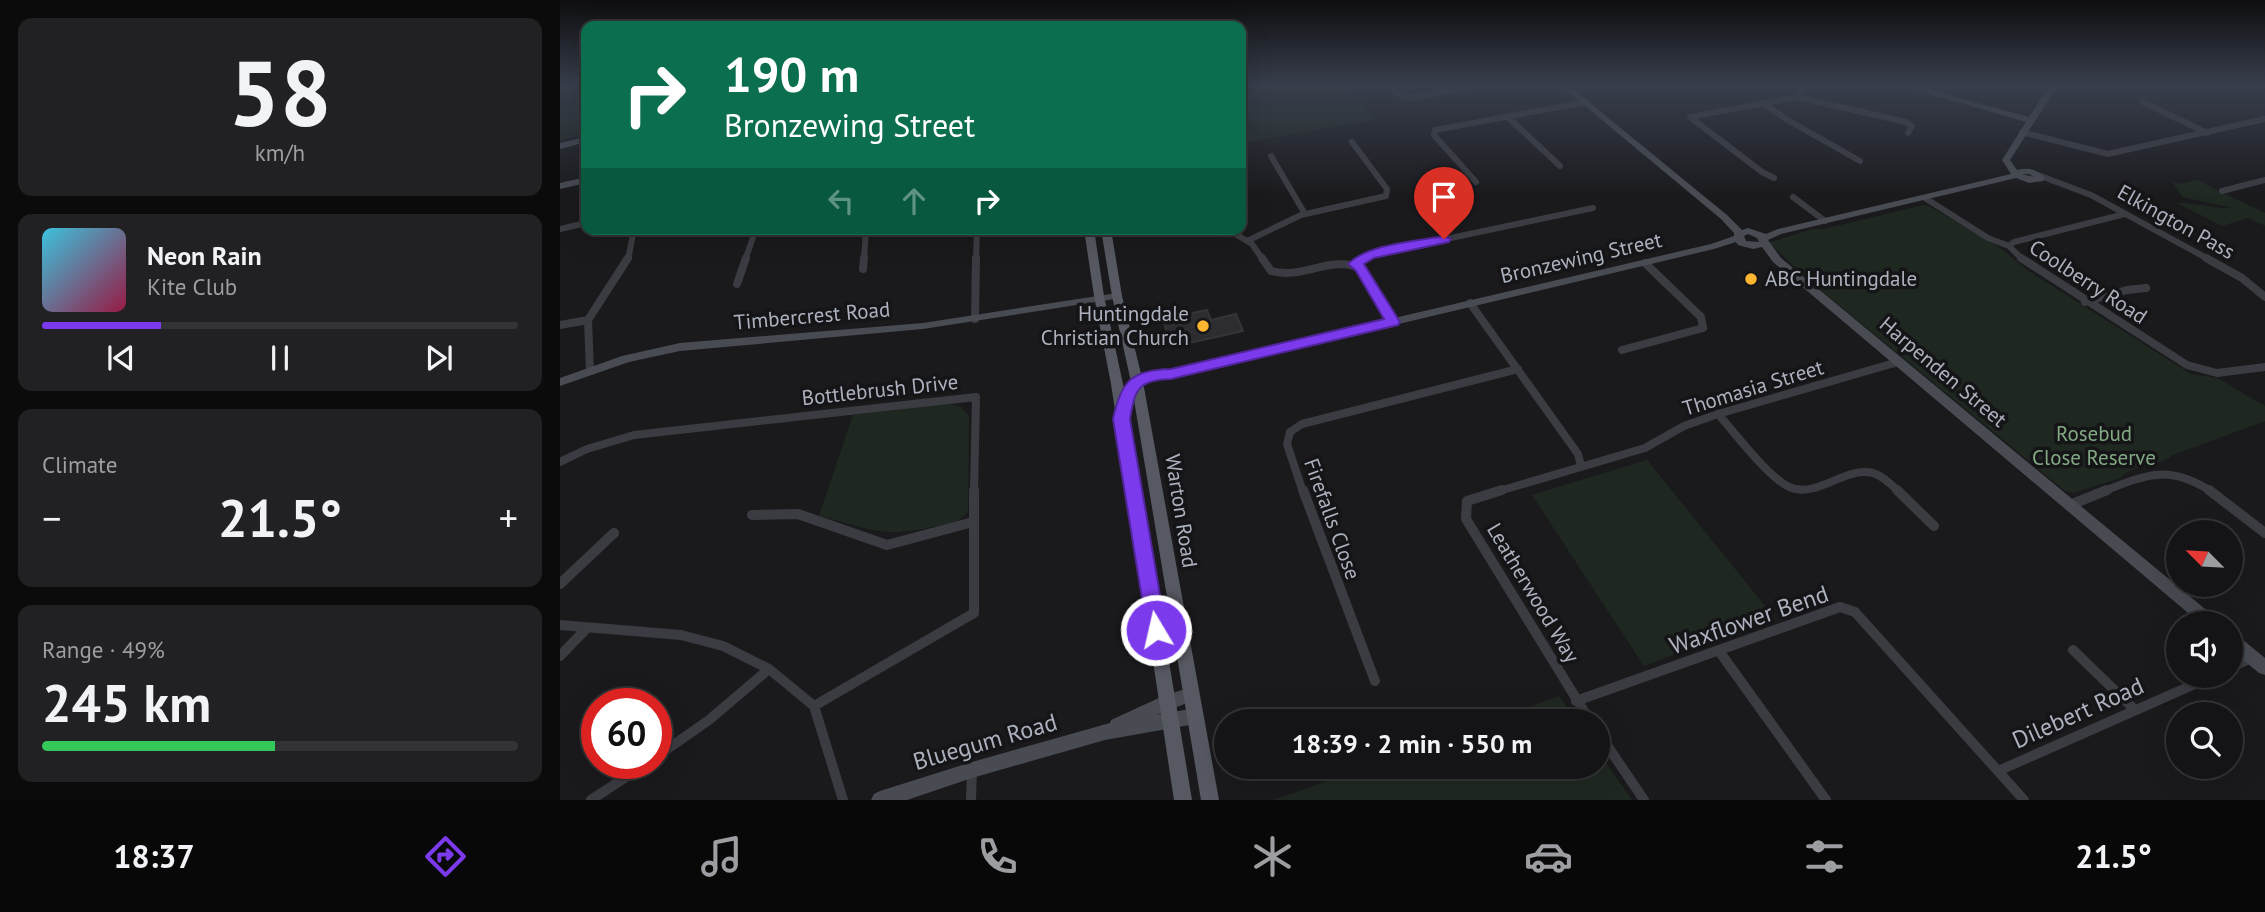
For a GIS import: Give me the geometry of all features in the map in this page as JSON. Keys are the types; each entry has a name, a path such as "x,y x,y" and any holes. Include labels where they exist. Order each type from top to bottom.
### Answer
{"main road":[{"name":"Warton Road","path":"1090,235 1183,800"},
{"name":"Warton Road","path":"1107,235 1137,382 1210,800"}],"street":[{"path":"1473,122 1435,130 1434,135 1476,182"},
{"path":"1515,122 1560,166"},
{"name":"Harpenden Street","path":"1610,122 1724,217 1752,236 1777,260 2197,611"},
{"path":"1697,122 1742,158 1774,178"},
{"path":"1790,122 1828,140 1860,161"},
{"path":"1906,122 1912,126 1908,133"},
{"path":"2027,176 2007,164 2008,156 2028,122"},
{"path":"2185,122 2207,133"},
{"path":"2022,134 2108,154 2251,122"},
{"path":"560,146 581,141"},
{"path":"1247,241 1305,214 1377,200 1386,195 1387,190 1352,142"},
{"path":"1271,156 1305,214"},
{"name":"Bronzewing Street","path":"1137,382 1152,383 1171,374 1752,236 2027,176"},
{"name":"Elkington Pass","path":"2027,176 2066,185 2125,214 2242,278 2265,297"},
{"path":"560,185 581,180"},
{"path":"2222,191 2265,180"},
{"path":"1793,197 1825,221"},
{"path":"1925,198 1988,238 2009,246"},
{"path":"1355,264 1370,255 1593,208"},
{"name":"Coolberry Road","path":"2125,214 2014,242 2009,246 2015,256 2178,360 2199,370 2217,373 2265,368"},
{"path":"560,229 581,224"},
{"path":"590,371 589,320 628,260 633,235"},
{"path":"737,284 754,235"},
{"path":"863,269 866,235"},
{"path":"975,319 977,235"},
{"path":"1237,235 1258,251 1265,266 1275,272 1288,273 1336,263 1355,264 1361,268 1393,322"},
{"name":"Harpenden Street","path":"1752,236 1750,246 1777,260"},
{"path":"1750,246 1752,236"},
{"name":"Bronzewing Street","path":"1714,246 1750,246"},
{"path":"1622,350 1703,328 1701,317 1645,262"},
{"path":"2085,302 2127,290 2146,288"},
{"name":"Timbercrest Road","path":"560,382 626,359 680,347 923,326 1117,293"},
{"path":"1471,303 1578,454 1581,466"},
{"path":"560,324 589,320"},
{"name":"Thomasia Street","path":"1581,466 1645,448 1684,426 1718,414 1898,362"},
{"name":"Firefalls Close","path":"1375,681 1319,539 1287,444 1290,432 1302,424 1518,369"},
{"path":"1114,373 1121,378 1137,382 1127,393 1121,419"},
{"name":"Bottlebrush Drive","path":"560,462 587,449 634,435 976,397 972,522 974,613 814,706"},
{"path":"1718,414 1778,480 1792,488 1810,489 1857,474 1872,474 1888,482 1934,526"},
{"name":"Leatherwood Way","path":"1581,466 1467,501 1466,520 1582,709"},
{"path":"2070,505 2155,475 2178,474 2265,533"},
{"path":"752,515 798,514 887,545 972,522"},
{"path":"560,584 614,533"},
{"name":"Waxflower Bend","path":"1576,701 1840,607 1855,612 2024,800"},
{"path":"560,625 681,635 723,646 769,669 814,706 843,800"},
{"path":"560,656 587,628"},
{"path":"2073,650 2135,710"},
{"path":"2243,650 2259,663"},
{"path":"1719,652 1826,800"},
{"path":"672,746 709,720 769,669"},
{"name":"Dilebert Road","path":"1998,771 2185,688"},
{"name":"Bluegum Road","path":"1105,732 1167,702 1191,694"},
{"name":"Bluegum Road","path":"880,800 972,770 1105,732 1195,716"},
{"path":"1610,750 1644,800"},
{"path":"971,800 972,770"},
{"path":"591,800 623,779"}],"green space":[{"path":"560,122 581,122 581,134 560,141"},
{"path":"1246,122 1361,122 1246,142"},
{"path":"2197,180 2265,213 2265,226 2248,218 2222,226 2177,203 2233,208 2182,197 2172,181 2179,184"},
{"name":"Rosebud Close Reserve","path":"1923,205 1999,247 2027,270 2191,374 2217,378 2265,406 2265,421 2160,462 2132,470 2120,478 2073,493 2064,490 1811,282 1769,243 1812,229 1824,229"},
{"path":"947,404 961,407 969,416 968,511 963,517 921,529 891,532 866,529 819,516 853,415"},
{"path":"1647,460 1774,617 1644,666 1532,495"},
{"path":"1559,696 1568,709 1524,709"},
{"path":"1610,768 1632,800 1274,800 1333,779 1610,779"}],"building":[{"name":"Huntingdale Christian Church","path":"1207,310 1211,320 1236,314 1243,331 1171,347 1163,319"}],"place":[{"name":"ABC Huntingdale","path":"1751,279"},
{"name":"Huntingdale Christian Church","path":"1203,326"}],"route":[{"path":"1156,630 1121,419 1127,393 1137,382 1150,374 1171,374 1393,322 1361,268 1355,264 1370,255 1444,239"}]}
